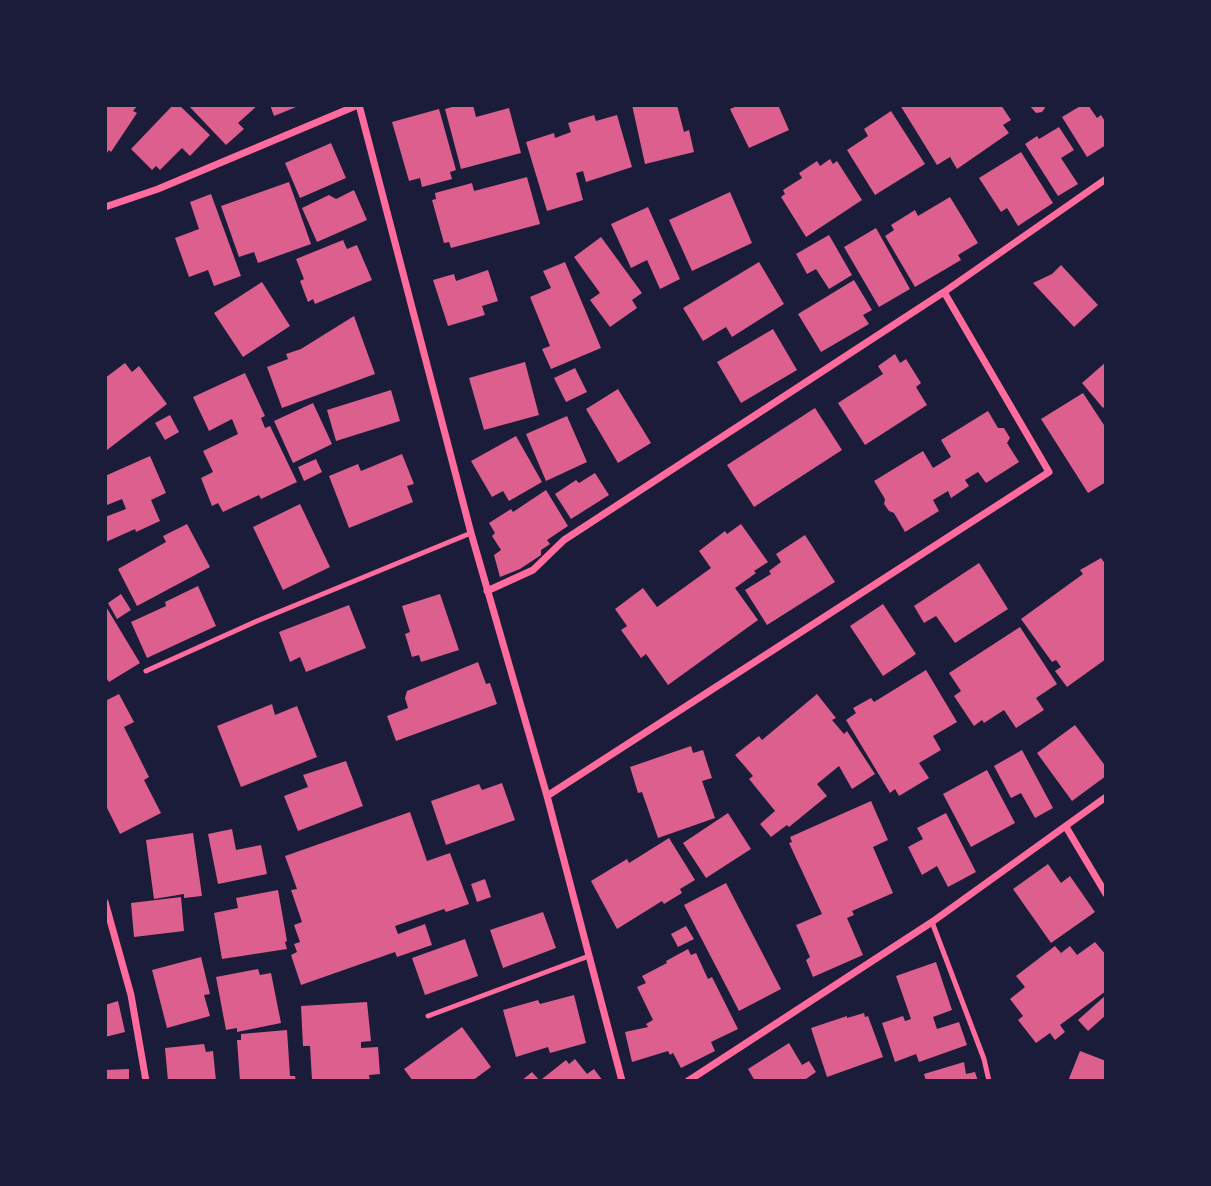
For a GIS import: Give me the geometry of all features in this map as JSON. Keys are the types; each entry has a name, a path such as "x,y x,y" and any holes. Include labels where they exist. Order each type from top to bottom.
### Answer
{"street":[{"path":"105,207 158,189 358,105 471,533 547,796 622,1081"},
{"path":"487,592 533,570 564,540 944,292 1106,179"},
{"path":"547,796 1049,472 944,292"},
{"path":"688,1081 932,922 1106,797"},
{"path":"1066,827 1106,894"},
{"path":"105,902 131,995 146,1081"}],"lane":[{"path":"146,671 257,621 471,533"},
{"path":"932,922 984,1059 989,1081"},
{"path":"428,1016 589,956"}],"building":[{"path":"105,105 138,105 133,111 137,113 111,152 109,150 105,156"},
{"path":"173,105 179,105 210,135 190,156 182,148 160,170 156,166 152,170 131,149"},
{"path":"188,105 258,105 238,123 244,129 226,145"},
{"path":"270,105 301,105 274,116"},
{"path":"473,105 476,117 509,108 521,153 461,169 445,109"},
{"path":"632,105 677,105 684,132 689,130 694,152 645,164"},
{"path":"740,105 778,105 789,130 749,148 730,109"},
{"path":"900,105 1001,105 1011,120 1003,125 1009,133 957,169 950,157 937,165"},
{"path":"1029,105 1044,105 1045,108 1036,113"},
{"path":"1082,105 1088,105 1097,118 1101,115 1106,123 1106,145 1087,157 1062,117"},
{"path":"439,109 456,170 450,172 452,179 422,187 420,178 409,181 392,122"},
{"path":"891,111 925,164 875,195 847,150 868,136 864,129"},
{"path":"594,115 596,121 617,115 632,167 586,182 583,171 576,173 583,200 547,211 526,142 554,133 555,138 571,132 568,123"},
{"path":"1059,127 1074,150 1061,158 1078,184 1058,196 1025,144"},
{"path":"331,143 346,178 300,198 285,163"},
{"path":"1021,152 1053,203 1018,226 1007,208 1001,212 979,178"},
{"path":"830,159 833,164 837,161 862,200 806,237 781,197 785,194 783,190 802,178 799,173 817,161 820,166"},
{"path":"527,177 540,224 451,248 449,242 444,243 432,200 436,199 435,193 472,183 474,191"},
{"path":"289,182 311,244 258,263 254,252 239,257 221,206"},
{"path":"354,190 367,220 317,242 302,208 329,195 336,199"},
{"path":"730,192 752,243 692,271 669,220"},
{"path":"211,194 241,276 214,286 208,270 189,277 175,238 199,229 190,202"},
{"path":"950,197 978,243 958,255 961,260 915,287 885,236 894,230 891,225 915,210 918,216"},
{"path":"648,207 680,279 660,289 647,260 631,268 611,224"},
{"path":"876,228 910,289 879,307 844,247"},
{"path":"829,235 852,275 829,289 816,269 807,274 796,254"},
{"path":"601,237 642,293 632,300 637,308 610,327 590,300 600,293 574,257"},
{"path":"343,240 347,249 357,245 372,280 315,304 313,299 308,302 300,281 304,279 296,259"},
{"path":"565,262 601,348 551,369 542,349 550,346 530,297 551,288 543,271"},
{"path":"759,262 784,304 732,337 726,327 703,341 683,308"},
{"path":"1061,265 1098,305 1074,327 1033,283 1052,274"},
{"path":"488,270 498,301 482,306 485,315 448,326 433,280 454,274 456,281"},
{"path":"854,280 872,310 863,315 869,324 821,352 798,314"},
{"path":"262,282 290,326 243,357 214,313"},
{"path":"354,316 375,374 282,408 267,367 288,359 286,354 301,349"},
{"path":"773,329 797,370 741,403 717,362"},
{"path":"895,354 900,363 906,359 921,383 916,387 927,405 865,445 838,403 883,374 878,366"},
{"path":"525,362 539,415 484,430 469,378"},
{"path":"1106,362 1106,405 1103,408 1082,383"},
{"path":"125,363 132,372 139,366 167,404 107,450 105,378"},
{"path":"575,368 587,392 566,402 554,378"},
{"path":"245,373 265,416 261,418 265,428 270,426 297,482 261,499 259,495 223,512 218,503 212,506 201,478 213,472 203,451 238,434 232,419 209,431 193,397"},
{"path":"618,389 651,443 618,463 586,409"},
{"path":"391,390 400,421 336,441 327,410"},
{"path":"1083,393 1106,428 1106,482 1088,493 1041,419"},
{"path":"313,403 332,444 293,463 274,421"},
{"path":"815,408 842,450 754,507 727,465"},
{"path":"988,411 998,428 1004,428 1010,438 1007,443 1019,462 986,483 978,472 965,480 969,486 951,498 948,491 933,500 939,511 905,532 894,513 884,504 885,499 874,481 923,451 933,468 951,457 941,440"},
{"path":"170,415 179,432 165,440 155,423"},
{"path":"567,416 587,462 546,481 526,434"},
{"path":"516,436 542,482 509,501 503,491 492,497 471,461"},
{"path":"402,454 414,484 407,486 413,502 349,528 329,476 358,464 361,471"},
{"path":"150,456 166,493 151,500 160,521 106,542 105,517 126,509 122,499 107,505 105,476"},
{"path":"316,459 322,472 304,481 298,467"},
{"path":"595,473 609,495 571,519 555,494 576,480 579,483"},
{"path":"546,490 568,526 547,540 550,544 541,550 541,555 520,569 500,577 494,555 501,550 492,536 495,533 489,523 511,509 513,512"},
{"path":"300,504 330,567 283,590 253,527"},
{"path":"187,524 210,567 137,606 118,569 166,542 163,536"},
{"path":"741,524 768,562 735,588 758,620 668,685 646,654 641,658 621,630 627,626 615,609 643,588 657,607 711,568 699,551 725,531 727,534"},
{"path":"805,535 835,582 767,625 745,590 771,574 769,571 781,562 776,554"},
{"path":"1101,558 1106,565 1106,659 1067,687 1055,671 1061,667 1056,660 1052,662 1021,619 1083,574 1080,570"},
{"path":"979,563 1008,609 955,643 936,616 924,623 914,606"},
{"path":"198,586 216,626 147,658 131,622 166,606 165,602"},
{"path":"121,594 131,610 117,619 108,603"},
{"path":"440,594 459,650 421,662 419,655 412,657 405,634 410,632 402,606"},
{"path":"883,604 916,654 883,676 850,626"},
{"path":"105,605 140,663 109,682 105,676"},
{"path":"349,605 366,648 306,672 300,657 290,662 279,632"},
{"path":"1020,627 1057,684 1036,698 1044,710 1016,728 1004,710 974,726 954,696 961,691 949,673"},
{"path":"478,662 486,684 490,683 497,704 396,741 387,716 408,708 405,698 407,691"},
{"path":"926,670 957,722 933,736 941,750 919,763 929,778 899,796 895,789 890,793 846,720 856,713 853,708 871,698 874,702"},
{"path":"119,694 134,722 124,727 149,777 144,780 161,813 120,834 105,804 105,701"},
{"path":"817,694 836,718 832,720 844,734 847,731 875,774 852,789 839,766 817,784 827,796 789,827 787,825 771,837 760,824 775,811 749,779 753,776 735,755 759,736 762,740"},
{"path":"272,704 275,715 297,706 317,757 241,787 217,726"},
{"path":"1075,725 1106,767 1106,776 1072,801 1037,753"},
{"path":"691,746 693,753 703,750 712,778 702,781 715,818 658,838 630,767"},
{"path":"1022,750 1053,808 1035,818 1021,793 1011,798 994,766"},
{"path":"346,761 363,806 298,831 284,796 308,787 303,775"},
{"path":"987,770 1015,823 971,847 943,794"},
{"path":"502,783 515,820 446,845 431,801 479,784 482,790"},
{"path":"871,801 888,840 873,847 893,893 852,911 854,915 847,918 863,955 813,977 806,960 810,957 796,925 822,914 789,843 792,842 790,837"},
{"path":"410,812 427,861 450,853 469,904 446,912 444,909 395,926 398,934 425,924 432,945 397,957 395,952 301,985 291,955 297,952 294,944 300,942 294,925 302,922 291,890 297,889 285,856"},
{"path":"728,813 751,849 706,878 683,843"},
{"path":"946,813 976,872 948,887 937,866 922,875 908,847 923,839 917,828"},
{"path":"232,829 236,850 261,845 267,874 218,884 208,834"},
{"path":"193,833 202,896 184,898 184,894 154,899 146,840"},
{"path":"669,838 695,880 680,889 682,893 664,904 662,901 617,929 591,881 627,859 629,863"},
{"path":"1048,864 1061,883 1070,876 1095,912 1051,943 1013,889"},
{"path":"485,879 491,897 477,902 471,884"},
{"path":"726,883 781,989 739,1011 684,905"},
{"path":"278,890 287,949 222,959 214,913 238,908 236,898"},
{"path":"181,897 184,931 134,937 131,903"},
{"path":"543,912 556,948 503,968 490,930"},
{"path":"686,926 694,939 678,947 671,934"},
{"path":"465,939 478,976 425,995 412,958"},
{"path":"1095,942 1106,955 1106,991 1060,1025 1065,1032 1055,1040 1050,1033 1036,1043 1018,1020 1023,1016 1010,999 1025,987 1016,976 1055,946 1061,953 1070,946 1077,955"},
{"path":"688,949 691,955 696,953 708,979 712,977 738,1029 711,1042 715,1051 681,1068 673,1053 670,1055 668,1051 632,1062 625,1032 648,1027 646,1024 653,1020 637,987 646,983 642,976"},
{"path":"201,957 210,994 204,995 210,1016 167,1028 152,970"},
{"path":"936,962 952,1010 933,1017 937,1029 959,1022 967,1045 919,1062 916,1054 895,1062 882,1023 903,1016 905,1021 911,1019 896,976"},
{"path":"258,969 260,975 271,973 281,1023 237,1032 237,1028 226,1030 216,977"},
{"path":"574,995 586,1043 550,1053 548,1047 516,1057 503,1010 538,1000 540,1004"},
{"path":"1106,995 1106,1015 1088,1031 1078,1020"},
{"path":"118,1001 125,1032 105,1037 105,1005"},
{"path":"367,1002 371,1041 361,1042 361,1048 378,1047 380,1074 369,1075 370,1081 312,1080 310,1046 303,1046 301,1006"},
{"path":"864,1013 865,1017 868,1016 883,1057 827,1077 811,1028"},
{"path":"462,1027 491,1067 472,1081 413,1081 404,1069"},
{"path":"287,1030 290,1076 295,1076 296,1081 240,1081 237,1040 241,1040 241,1034"},
{"path":"789,1043 802,1065 809,1061 816,1072 803,1081 755,1081 748,1069"},
{"path":"204,1044 206,1052 213,1051 216,1081 168,1081 165,1048"},
{"path":"1080,1051 1106,1061 1106,1081 1068,1081"},
{"path":"575,1059 587,1074 594,1069 603,1081 543,1081 542,1079 566,1060 569,1064"},
{"path":"964,1062 966,1074 975,1072 978,1081 926,1081 924,1074"},
{"path":"129,1069 129,1081 105,1081 105,1070"},
{"path":"532,1072 540,1081 521,1081"}]}
